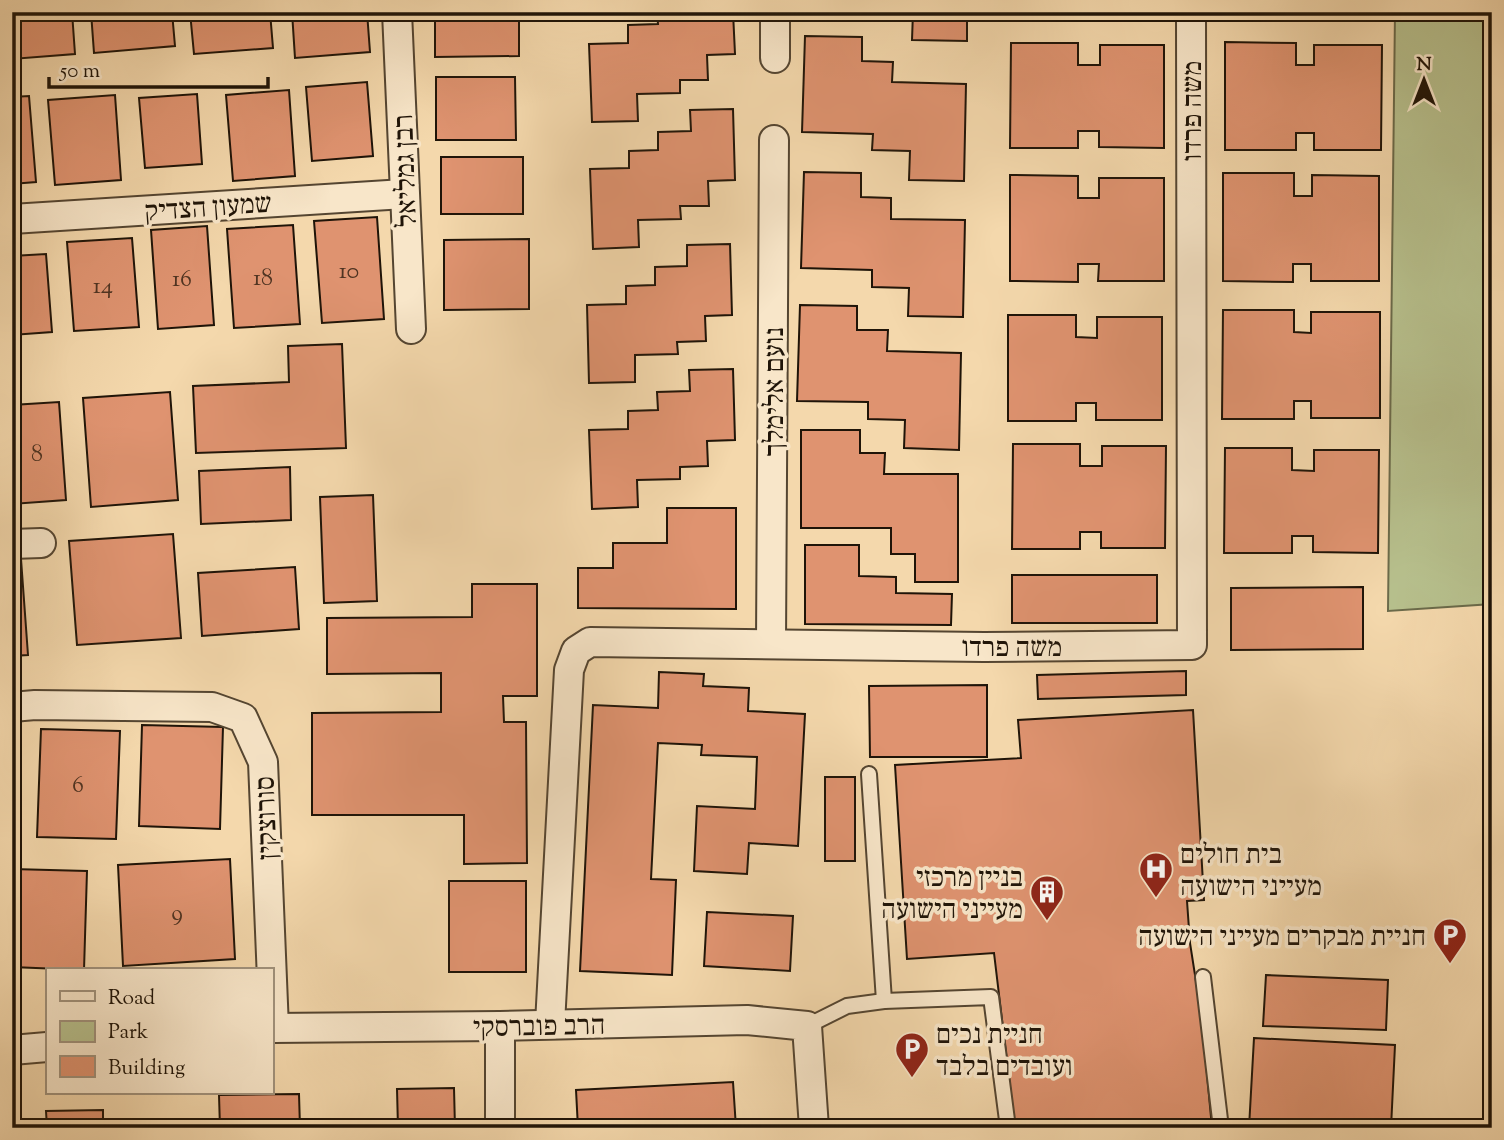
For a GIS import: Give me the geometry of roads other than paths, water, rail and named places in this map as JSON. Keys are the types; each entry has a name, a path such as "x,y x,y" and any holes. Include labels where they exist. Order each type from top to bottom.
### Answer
{"street":[{"name":"רבן גמליאל","path":"397,12 411,329"},
{"path":"775,12 775,58"},
{"name":"משה פרדו","path":"550,1024 569,670 576,651 590,642 984,647 1192,645 1191,12"},
{"name":"נועם אלימלך","path":"771,643 774,140"},
{"name":"שמעון הצדיק","path":"12,219 404,194"},
{"path":"12,544 41,543"},
{"name":"סורוצקין","path":"12,707 212,707 243,718 263,762 271,968"},
{"name":"הרב פוברסקי","path":"273,1028 747,1020 807,1026"},
{"path":"500,1026 500,1128"},
{"path":"807,1026 814,1128"},
{"path":"12,1050 46,1047"}],"lane":[{"path":"869,774 884,1001"},
{"path":"1203,977 1221,1128"},
{"path":"807,1026 847,1006 884,1001 991,997 1008,1128"}],"place":[{"name":"בית חולים מעייני הישועה","path":"1156,899"},
{"name":"בניין מרכזי מעייני הישועה","path":"1047,922"},
{"name":"חניית מבקרים מעייני הישועה","path":"1450,965"},
{"name":"חניית נכים ועובדים בלבד","path":"912,1079"}]}
